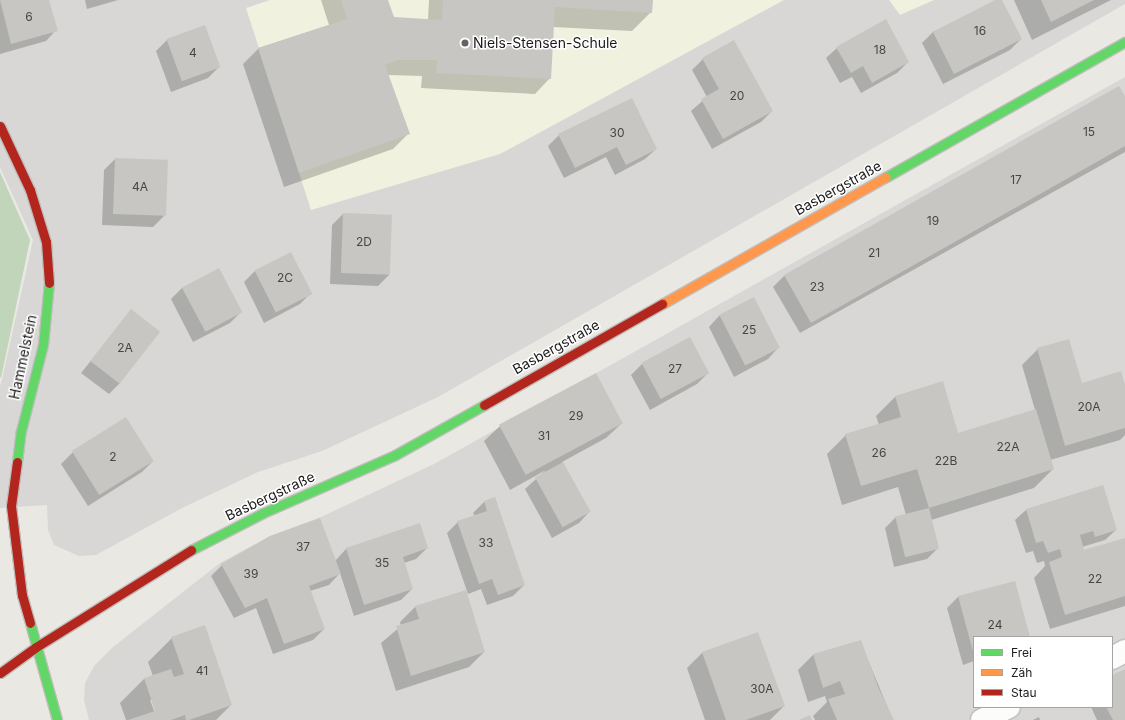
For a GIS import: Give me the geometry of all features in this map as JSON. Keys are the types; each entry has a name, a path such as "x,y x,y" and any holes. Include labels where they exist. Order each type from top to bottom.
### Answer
{"main road":[{"name":"Basbergstraße","path":"0,673 36,647 187,552 263,512 395,455 1125,42"},
{"name":"Hammelstein","path":"0,126 30,190 46,242 50,292 43,345 21,430 11,506 19,580 57,720"}],"street":[{"path":"1113,657 1125,651"},
{"path":"982,720 1007,708"}],"shaded area":[{"path":"0,0 1125,0 1125,4 438,397 322,451 258,472 182,508 96,555 79,556 54,545 48,530 47,505 0,508 0,383 1,384 33,240 0,167"},
{"path":"270,0 784,0 500,154 311,210 246,8"},
{"path":"889,0 934,0 900,15"},
{"path":"1125,77 1125,720 89,720 84,700 85,683 94,666 113,647 220,563 270,536 321,517 434,464"},
{"path":"0,172 30,240 1,378 0,377"}],"building":[{"path":"0,0 49,0 58,31 11,44"},
{"path":"341,0 388,0 394,17 442,20 443,0 653,0 652,13 555,7 551,79 436,73 437,60 398,60 385,65 410,134 299,173 258,48 347,19"},
{"path":"995,0 1002,0 1022,39 954,74 933,32"},
{"path":"1041,0 1094,0 1051,22"},
{"path":"886,19 909,62 872,83 863,66 851,73 836,47"},
{"path":"205,25 220,67 182,81 166,39"},
{"path":"734,40 773,111 723,139 701,99 719,89 702,58"},
{"path":"1119,86 1125,96 1125,146 811,323 784,275"},
{"path":"632,98 657,149 626,165 617,147 575,168 558,134"},
{"path":"115,158 168,160 166,216 113,214"},
{"path":"343,213 392,215 390,275 341,273"},
{"path":"291,252 312,294 276,312 254,271"},
{"path":"219,268 242,312 205,332 182,288"},
{"path":"754,297 780,348 745,365 719,315"},
{"path":"131,309 160,332 120,384 90,361"},
{"path":"690,337 709,373 661,399 641,363"},
{"path":"1069,339 1082,383 1121,371 1125,385 1125,428 1065,446 1037,348"},
{"path":"596,373 623,423 526,475 499,425"},
{"path":"943,381 958,433 1036,409 1054,469 929,508 917,469 861,486 845,434 901,417 895,396"},
{"path":"126,417 154,461 99,495 72,451"},
{"path":"563,462 591,512 563,527 535,478"},
{"path":"1103,485 1117,530 1095,537 1093,531 1080,535 1084,550 1125,538 1125,596 1065,615 1049,562 1062,557 1060,549 1048,553 1043,541 1036,543 1026,509"},
{"path":"495,497 525,585 498,595 492,579 479,584 457,521 487,511 484,501"},
{"path":"929,508 939,549 905,557 895,516"},
{"path":"320,518 341,574 309,586 325,629 284,644 267,598 245,608 221,564 270,536"},
{"path":"420,523 428,548 403,557 413,589 364,605 346,548"},
{"path":"1015,581 1030,636 973,636 973,651 958,596"},
{"path":"466,590 485,652 411,676 396,626 419,619 415,606"},
{"path":"205,625 232,705 189,720 186,720 185,715 171,720 128,720 155,711 144,678 171,669 174,677 184,674 171,637"},
{"path":"758,632 785,706 746,720 726,720 702,652"},
{"path":"861,640 878,687 894,720 837,720 828,699 845,694 840,681 823,688 813,654"},
{"path":"1125,669 1125,720 1113,720 1107,708 1113,708 1113,675"},
{"path":"810,715 812,720 799,720"}],"traffic: fast":[{"path":"886,177 1125,42"},
{"path":"17,462 21,431 43,345 49,283"},
{"path":"191,550 263,513 395,455 484,405"},
{"path":"30,623 57,720"}],"traffic: slow":[{"path":"662,304 886,177"}],"traffic: jam":[{"path":"0,126 30,190 46,242 49,283"},
{"path":"484,405 662,304"},
{"path":"17,462 11,506 22,595 30,623"},
{"path":"0,673 36,647 191,550"}],"place":[{"name":"Niels-Stensen-Schule","path":"465,43"}]}
